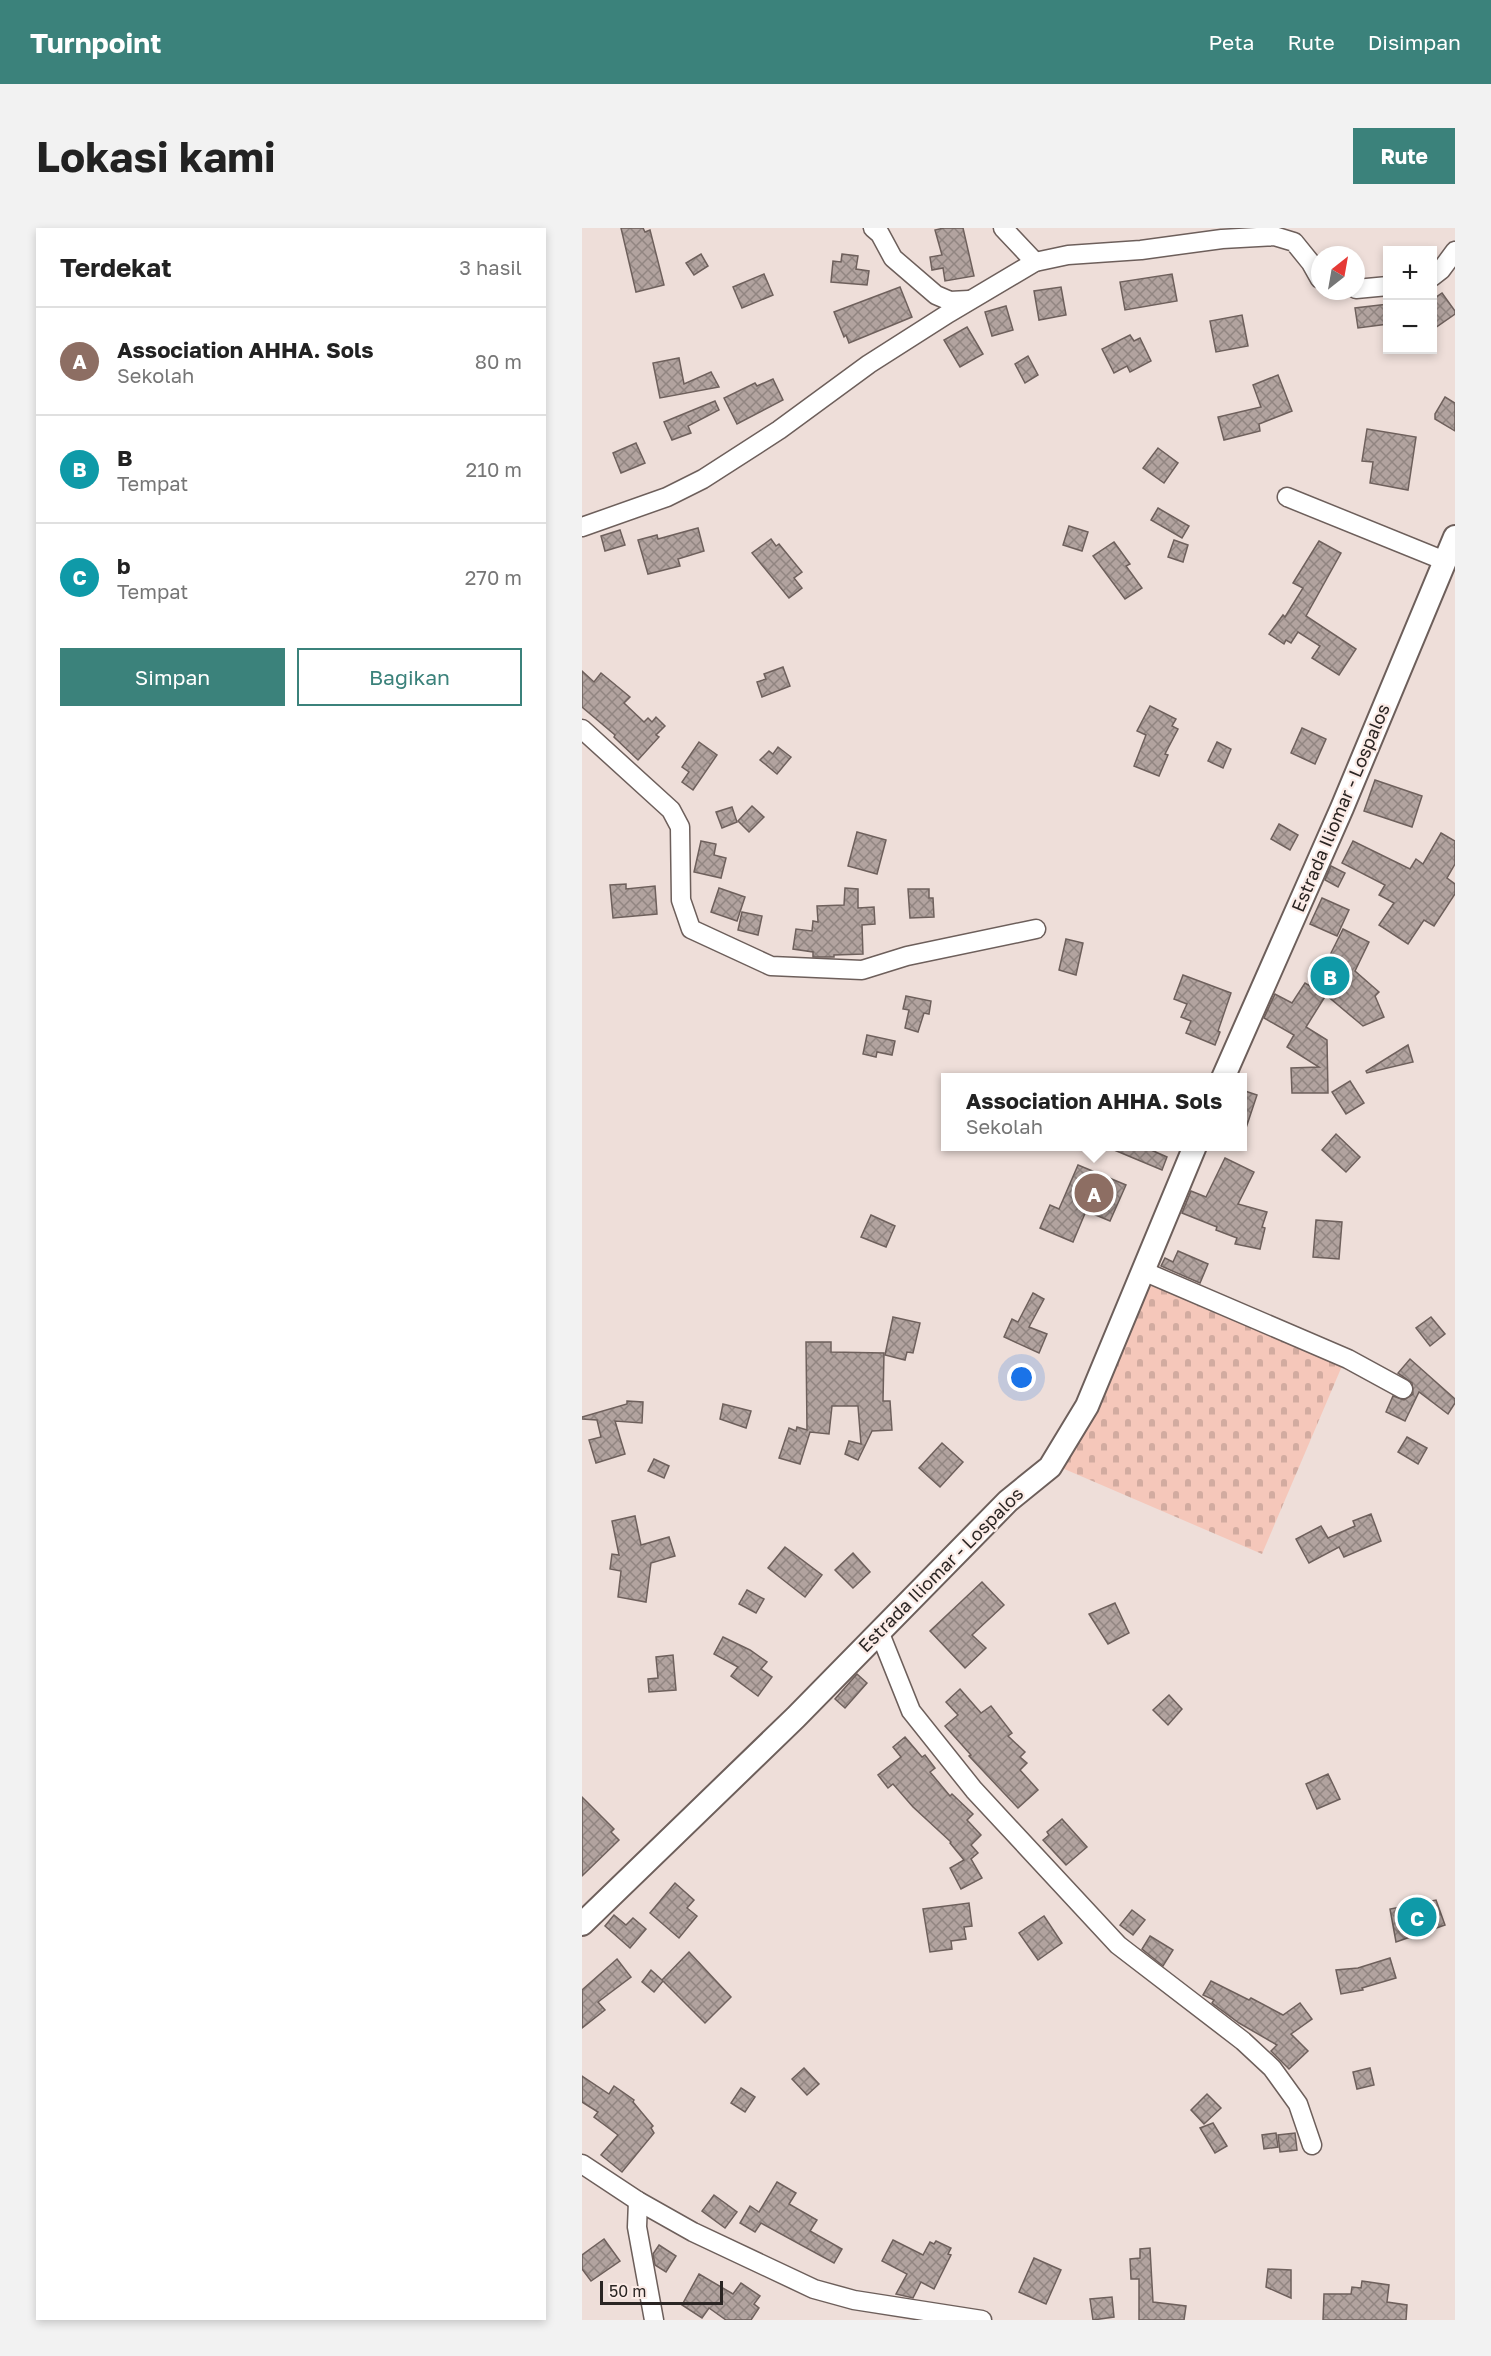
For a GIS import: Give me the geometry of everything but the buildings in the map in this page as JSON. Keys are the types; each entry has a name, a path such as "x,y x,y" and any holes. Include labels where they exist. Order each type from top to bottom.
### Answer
{"street":[{"path":"873,228 880,234 893,258 936,295 950,301 972,299"},
{"path":"1003,228 1035,261"},
{"path":"582,527 667,497 703,479 779,430 869,364 1035,261 1068,255 1274,236 1294,242 1311,263"},
{"path":"1437,274 1455,251"},
{"path":"1365,288 1383,286"},
{"path":"1287,497 1445,561"},
{"name":"Estrada Iliomar - Lospalos","path":"1226,1073 1342,808 1455,537"},
{"path":"582,729 671,810 680,826 681,900 691,929 771,966 862,970 907,956 1036,929"},
{"name":"Estrada Iliomar - Lospalos","path":"582,1924 796,1717 1008,1501 1050,1467 1087,1406 1193,1151"},
{"path":"1143,1271 1348,1359 1403,1389"},
{"path":"879,1631 911,1711 974,1790 1118,1945 1243,2041 1272,2068 1298,2104 1312,2145"},
{"path":"582,2164 638,2201 693,2232 814,2289 854,2300 982,2320"},
{"path":"638,2201 637,2227 654,2320"}],"green space":[{"path":"1142,1281 1342,1366 1262,1554 1062,1468"}],"place":[{"name":"B","path":"1330,976"},
{"name":"Association AHHA. Sols","path":"1094,1193"},
{"name":"b","path":"1417,1917"}]}
